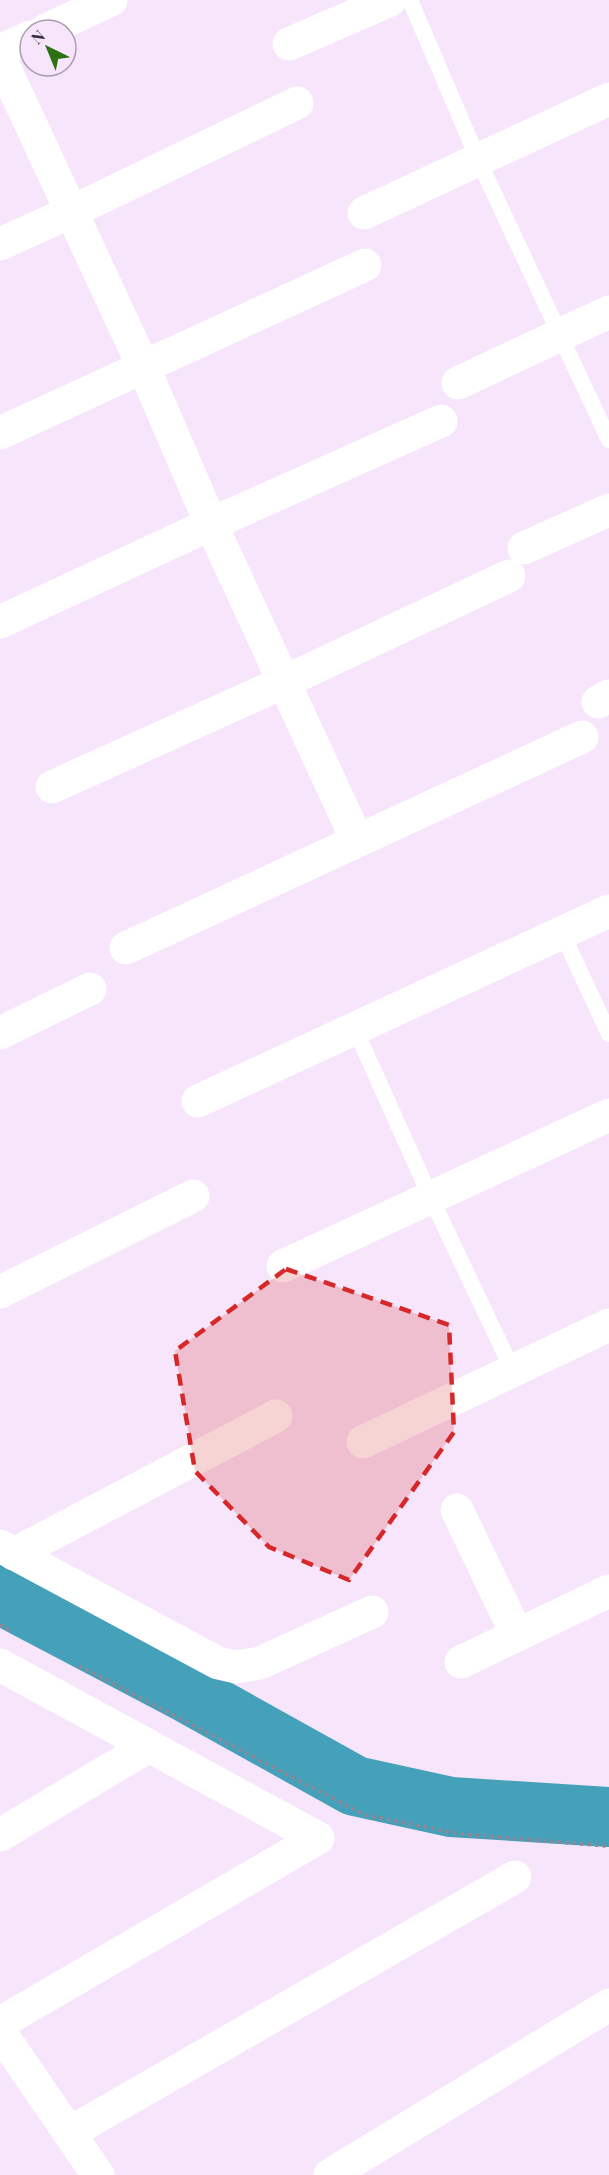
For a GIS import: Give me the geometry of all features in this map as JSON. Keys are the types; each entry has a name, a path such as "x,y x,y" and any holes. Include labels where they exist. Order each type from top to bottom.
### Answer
{"street":[{"path":"72,18 111,0"},
{"path":"289,45 390,0"},
{"path":"0,51 18,43"},
{"path":"0,58 143,366 211,524 357,840"},
{"path":"364,213 609,99"},
{"path":"0,244 297,103"},
{"path":"0,433 365,265"},
{"path":"458,383 609,312"},
{"path":"0,622 441,421"},
{"path":"524,548 609,510"},
{"path":"52,787 284,682 509,576"},
{"path":"126,948 582,737"},
{"path":"198,1101 609,911"},
{"path":"0,1033 90,989"},
{"path":"284,1266 609,1115"},
{"path":"0,1292 193,1196"},
{"path":"363,1442 609,1324"},
{"path":"7,1550 276,1416"},
{"path":"457,1510 517,1635"},
{"path":"7,1550 218,1664 236,1667 260,1663 372,1612"},
{"path":"461,1662 609,1591"},
{"path":"0,1665 318,1838 0,2023"},
{"path":"0,1835 149,1746"},
{"path":"69,2133 515,1877"},
{"path":"330,2175 609,2005"},
{"path":"0,2032 98,2175"}],"lane":[{"path":"410,0 478,159 609,440"},
{"path":"562,933 609,1034"},
{"path":"355,1029 431,1198 513,1371"}],"path":[{"path":"0,1625 21,1636"},
{"path":"73,1663 365,1815 460,1834 609,1846"}],"highlighted area":[{"path":"286,1269 449,1325 454,1432 349,1580 269,1547 195,1471 175,1351"}],"waterway":[{"path":"0,1594 188,1693 355,1786 451,1807 609,1817"}]}
